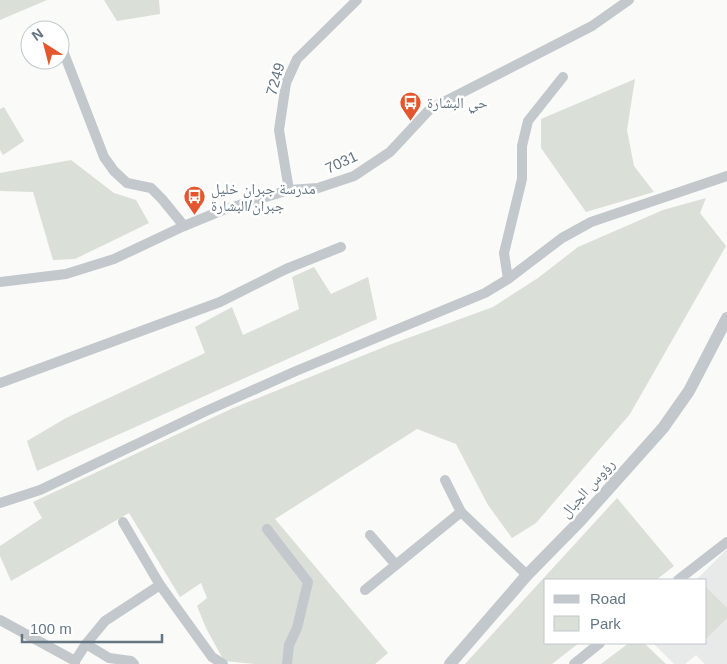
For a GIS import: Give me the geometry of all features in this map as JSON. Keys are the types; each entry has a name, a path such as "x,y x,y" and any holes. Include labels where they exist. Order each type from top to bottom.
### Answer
{"street":[{"name":"7249","path":"288,190 279,130 286,83 296,59 357,0"},
{"name":"7031","path":"0,282 66,274 114,259 223,210 288,190 318,188 354,176 390,152 430,110 592,26 629,0"},
{"path":"70,69 104,156 114,171 127,183 151,188 184,226"},
{"path":"508,279 504,253 522,179 522,146 528,122 563,77"},
{"path":"0,503 40,490 204,412 296,371 485,293 508,279 562,238 591,222 727,176"},
{"path":"0,383 220,302 286,269 341,247"},
{"name":"رؤوس الجبال","path":"450,664 527,575 580,521 663,428 689,391 727,318"},
{"path":"445,480 461,512 527,575"},
{"path":"365,590 461,512"},
{"path":"122,522 160,585 212,656 223,664"},
{"path":"267,529 308,582 297,628 289,645 287,664"},
{"path":"370,535 396,565"},
{"path":"679,579 727,542"},
{"path":"0,620 75,662 86,644 105,621 160,585"},
{"path":"86,644 109,658 131,661 134,664"},
{"path":"574,664 599,644"}],"shaded area":[{"path":"727,549 727,664 705,664 696,655 685,664 674,664 654,644 707,644 707,579 697,579"}],"green space":[{"path":"0,0 47,0 0,20"},
{"path":"104,0 159,0 160,14 117,21"},
{"path":"635,79 627,130 634,166 654,192 586,212 541,148 541,119"},
{"path":"4,107 24,141 3,155 0,150 0,109"},
{"path":"71,160 114,193 136,200 149,223 75,259 53,260 33,192 0,191 0,173"},
{"path":"706,198 700,213 726,246 630,414 536,523 512,538 488,505 456,444 417,429 275,519 388,653 375,664 255,664 224,661 206,628 197,606 207,598 201,583 180,597 129,513 11,581 0,556 0,546 42,518 33,502 231,409 389,345 493,307 538,278 578,247 663,210"},
{"path":"314,267 331,294 368,277 377,319 37,471 27,441 66,418 205,353 195,327 232,307 243,335 299,309 292,277"},
{"path":"617,498 674,566 657,579 544,579 544,644 578,644 552,664 465,664"},
{"path":"707,588 727,608 727,618 707,638"},
{"path":"628,644 645,644 666,664 601,664"}],"place":[{"name":"حي البشارة","path":"411,121"},
{"name":"مدرسة جبران خليل جبران/البشارة","path":"195,216"}]}
